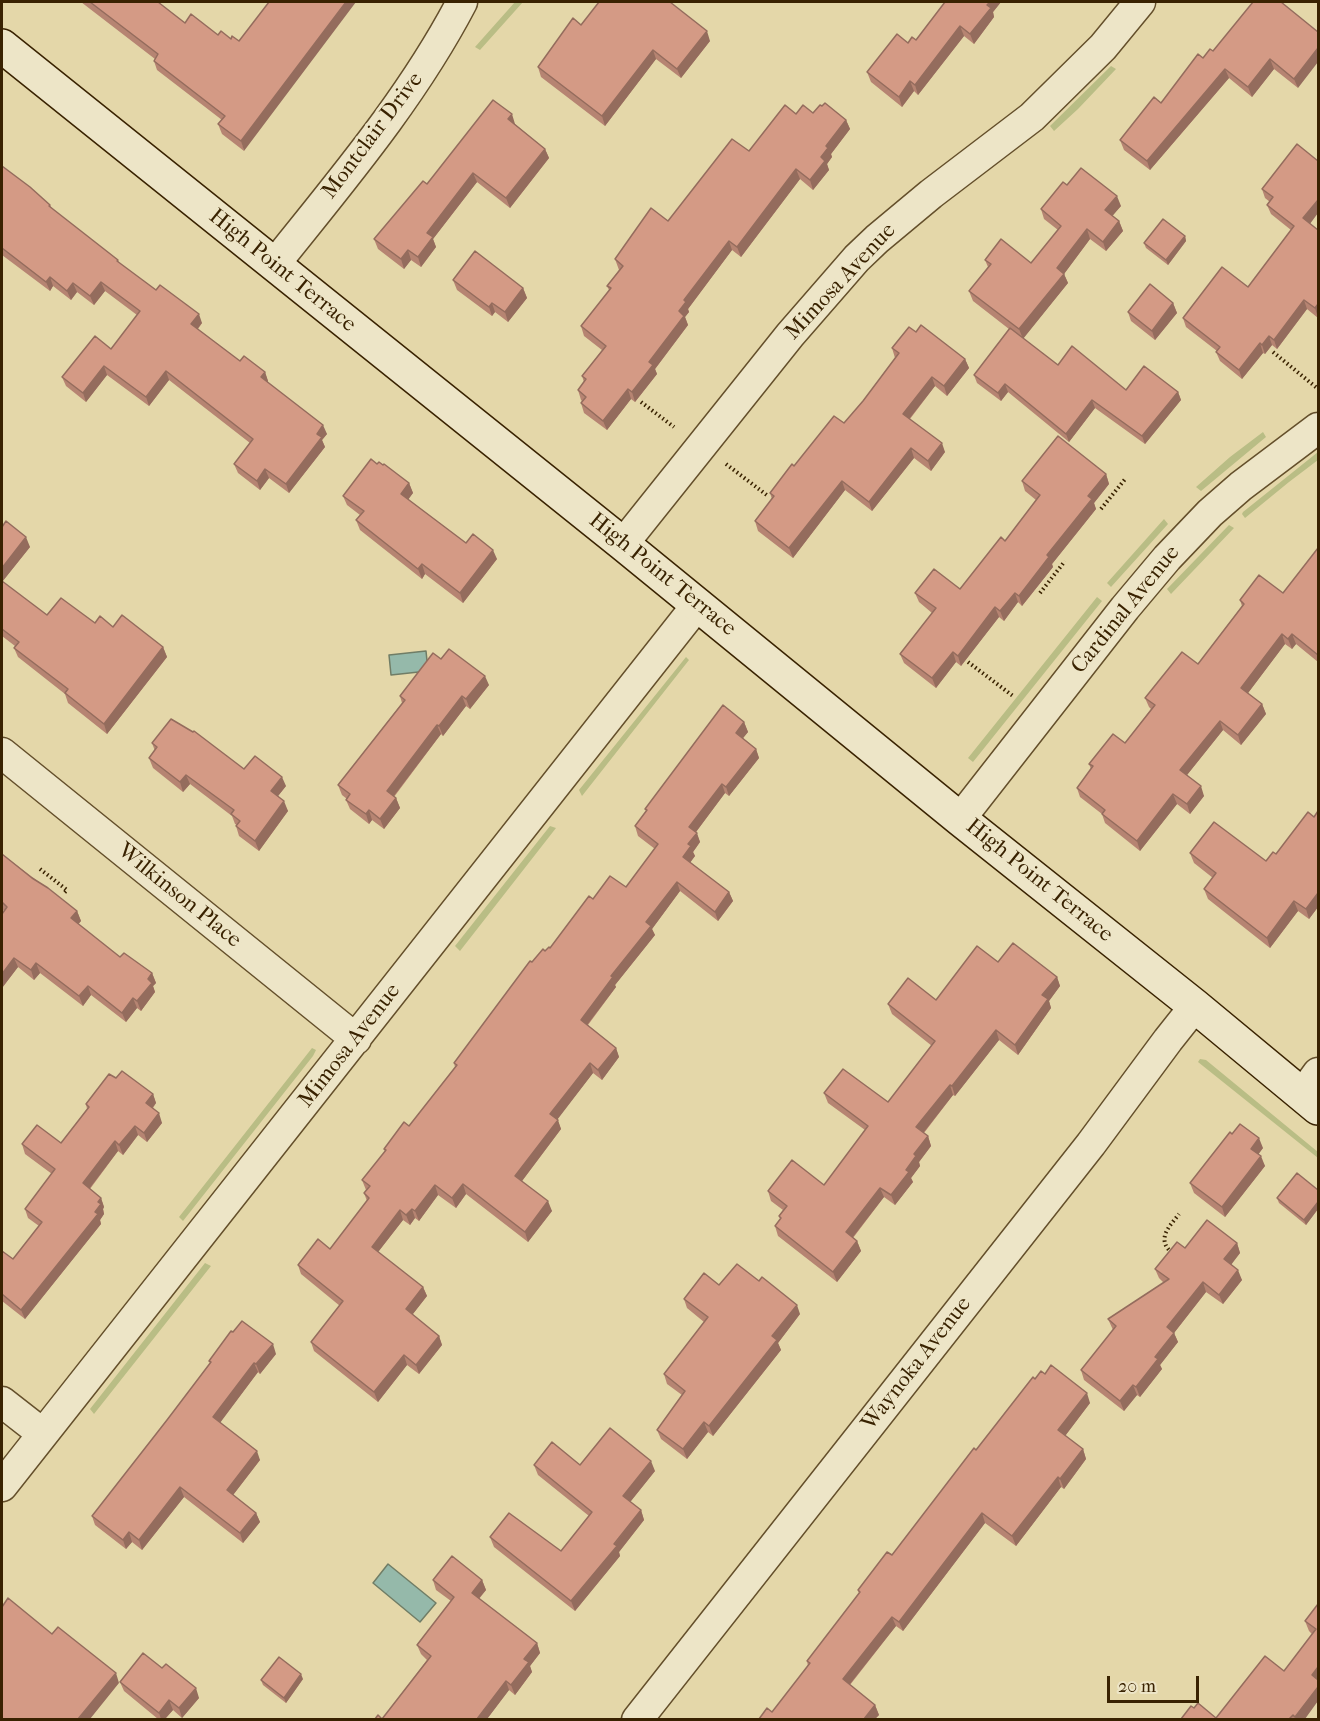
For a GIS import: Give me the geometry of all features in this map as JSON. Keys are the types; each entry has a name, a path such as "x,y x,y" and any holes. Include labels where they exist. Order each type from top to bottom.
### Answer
{"street":[{"name":"Montclair Drive","path":"274,265 387,122 441,42 462,2"},
{"name":"Mimosa Avenue","path":"623,544 790,335 857,258 931,194 1032,117 1103,47 1140,2"},
{"name":"High Point Terrace","path":"2,46 698,604 960,819 1195,1006 1313,1092"},
{"name":"Cardinal Avenue","path":"960,819 1132,600 1175,550 1210,513 1241,486 1318,428"},
{"name":"Mimosa Avenue","path":"2,1486 698,604"},
{"name":"Wilkinson Place","path":"2,753 356,1039"},
{"name":"Waynoka Avenue","path":"637,1719 1091,1144 1195,1006"},
{"path":"2,1402 42,1434"}],"path":[{"path":"1274,352 1317,388"},
{"path":"641,402 674,427"},
{"path":"725,463 768,496"},
{"path":"1101,508 1126,478"},
{"path":"1040,593 1065,561"},
{"path":"968,662 1013,696"},
{"path":"40,869 67,890 63,894"},
{"path":"1174,1254 1164,1244 1164,1237 1179,1214"}],"green space":[{"path":"515,2 523,2 480,50 475,47"},
{"path":"1111,66 1116,69 1054,131 1050,126"},
{"path":"1263,432 1266,437 1201,491 1196,487 1230,457"},
{"path":"1318,452 1318,460 1245,518 1243,512"},
{"path":"1164,519 1168,524 1111,587 1107,583"},
{"path":"1229,525 1234,528 1171,594 1167,589"},
{"path":"1097,597 1102,601 973,762 968,758"},
{"path":"686,657 689,660 582,796 579,790"},
{"path":"550,826 556,828 460,951 455,946"},
{"path":"312,1048 316,1050 313,1056 183,1221 179,1217"},
{"path":"1200,1059 1206,1060 1318,1152 1318,1158 1198,1062"},
{"path":"205,1263 211,1266 94,1414 90,1409"}],"shaded area":[{"path":"426,651 428,671 391,675 389,655"},
{"path":"388,1564 436,1603 420,1622 373,1583"}],"building":[{"path":"90,2 158,2 185,23 191,14 218,35 221,31 231,39 232,36 239,41 269,2 346,2 241,141 218,124 225,116 154,61 158,54"},
{"path":"599,2 670,2 707,31 677,69 653,50 602,116 538,67 573,18 581,25"},
{"path":"945,2 990,2 987,5 991,8 970,34 960,26 915,85 910,81 899,97 867,72 897,34 908,43 912,37 916,40"},
{"path":"1253,2 1281,2 1318,32 1318,48 1294,79 1270,59 1248,87 1225,69 1147,161 1120,140 1154,97 1161,103 1198,54 1203,58 1210,49 1213,51"},
{"path":"493,100 512,114 508,119 545,149 506,198 473,173 427,233 433,237 418,257 408,250 401,259 374,239 423,181 427,184"},
{"path":"825,103 846,120 826,146 828,148 821,157 825,161 810,180 796,169 737,247 729,241 684,300 686,302 679,311 684,316 649,362 653,365 632,392 628,389 603,421 581,403 586,397 578,390 586,379 582,376 606,346 581,326 611,288 607,286 623,266 615,259 651,208 668,221 732,139 749,151 785,105 796,114 803,105 813,113"},
{"path":"1297,144 1318,161 1318,200 1303,218 1318,230 1318,304 1315,308 1304,300 1274,340 1269,336 1262,345 1260,343 1239,370 1216,352 1220,347 1183,318 1222,267 1248,287 1294,226 1267,205 1273,197 1262,189"},
{"path":"2,166 117,261 156,290 160,285 199,314 191,324 240,361 244,356 265,372 261,377 323,425 317,434 322,437 286,484 265,469 257,481 234,464 253,439 166,371 146,397 104,366 83,393 62,377 95,336 111,349 140,311 101,282 90,296 73,283 67,291 50,277 46,282 2,248"},
{"path":"1081,168 1117,196 1105,210 1119,221 1103,242 1087,229 1057,268 1064,274 1019,329 969,291 991,264 985,260 1001,239 1031,263 1061,226 1041,209 1063,182 1067,185"},
{"path":"1163,219 1185,236 1166,260 1144,243"},
{"path":"475,251 523,288 505,312 492,303 489,307 453,280"},
{"path":"1150,284 1173,303 1152,331 1128,312"},
{"path":"921,325 965,359 944,386 932,377 903,414 942,443 928,461 911,448 869,502 842,481 789,548 755,521 774,496 770,493 834,416 844,423 899,353 892,348 909,327 916,332"},
{"path":"1010,328 1058,365 1072,346 1126,390 1144,366 1178,392 1142,436 1092,400 1066,434 1005,384 998,393 974,375"},
{"path":"1058,436 1106,474 1088,496 1092,499 1047,555 1049,557 1019,596 1015,593 1000,611 995,607 958,656 953,652 932,678 900,654 936,608 915,593 934,569 960,589 1001,537 1005,541 1040,495 1022,481"},
{"path":"371,459 377,464 379,462 384,464 409,483 401,494 466,543 473,534 493,550 460,593 422,564 418,569 356,520 364,511 343,496"},
{"path":"6,521 26,537 2,568 2,527"},
{"path":"1318,548 1318,655 1292,634 1288,639 1282,634 1241,688 1262,704 1238,735 1220,721 1180,770 1201,786 1187,804 1173,794 1137,841 1102,814 1105,810 1077,788 1093,766 1089,764 1113,734 1125,743 1155,705 1145,698 1182,652 1198,664 1244,604 1240,600 1259,575 1283,593"},
{"path":"2,581 47,615 61,598 95,623 100,616 113,627 122,615 163,647 104,724 65,693 68,689 14,648 19,642 2,629"},
{"path":"449,649 485,676 466,699 462,696 439,726 437,725 387,791 396,798 380,819 369,810 366,814 346,800 350,794 338,785 405,700 400,696 433,653 441,659"},
{"path":"723,705 744,722 736,733 756,749 726,787 722,784 689,827 697,833 688,844 691,846 683,857 729,892 715,912 677,882 646,922 651,926 611,976 613,977 581,1020 616,1048 598,1070 590,1063 550,1114 558,1120 515,1176 548,1201 525,1232 463,1184 452,1198 435,1185 415,1211 412,1209 406,1215 400,1210 372,1247 423,1287 406,1309 439,1336 416,1365 404,1355 374,1392 311,1342 343,1301 298,1265 318,1239 330,1249 369,1198 364,1193 370,1186 362,1180 386,1150 384,1149 404,1122 409,1126 457,1065 454,1063 530,961 532,962 543,949 545,951 550,948 589,896 593,899 610,876 626,887 658,844 635,826 647,810 645,809"},
{"path":"171,719 194,731 244,769 255,756 282,777 271,791 284,801 255,841 236,826 240,821 231,814 234,810 186,775 180,782 149,758 157,747 152,743"},
{"path":"1318,811 1318,893 1306,909 1294,901 1267,938 1204,889 1216,873 1190,853 1214,822 1266,861 1273,852 1276,854 1308,812 1314,817"},
{"path":"2,854 77,911 71,918 120,957 124,953 152,973 148,979 152,983 137,1001 133,998 122,1013 88,986 79,996 36,963 31,970 14,958 2,974 2,914 7,907 2,902"},
{"path":"1013,943 1057,977 1042,995 1048,999 1015,1045 996,1030 916,1127 928,1136 914,1154 916,1156 906,1170 909,1172 891,1195 880,1188 846,1232 857,1241 833,1272 775,1226 787,1206 768,1191 792,1160 824,1185 868,1126 824,1093 843,1069 888,1102 935,1041 888,1004 908,978 936,1000 977,946 998,962"},
{"path":"122,1071 153,1094 146,1103 159,1113 144,1133 135,1126 119,1145 115,1141 83,1183 101,1198 98,1202 101,1204 95,1212 98,1214 21,1310 2,1294 2,1251 13,1259 42,1222 25,1209 55,1169 22,1144 37,1125 61,1143 89,1107 86,1104 109,1074 116,1078"},
{"path":"1240,1124 1259,1138 1251,1149 1261,1156 1222,1207 1190,1183 1230,1132 1232,1134"},
{"path":"1297,1173 1318,1190 1318,1202 1304,1220 1277,1198"},
{"path":"1207,1220 1237,1243 1224,1259 1238,1270 1219,1295 1203,1282 1167,1327 1174,1333 1155,1357 1158,1359 1136,1387 1133,1385 1120,1401 1081,1370 1116,1326 1108,1319 1169,1279 1155,1269 1177,1242 1185,1248"},
{"path":"737,1264 759,1281 762,1277 797,1305 772,1336 777,1340 709,1426 704,1422 683,1449 657,1430 685,1391 664,1374 708,1317 684,1299 704,1273 719,1285"},
{"path":"242,1321 273,1344 256,1364 254,1363 213,1417 257,1451 227,1490 256,1513 240,1533 180,1487 139,1540 129,1532 123,1540 92,1516 211,1362 209,1361 231,1331 233,1332"},
{"path":"1051,1365 1087,1393 1058,1430 1083,1449 1012,1536 982,1513 899,1622 892,1617 843,1679 875,1705 864,1719 759,1719 767,1708 772,1712 810,1663 807,1661 860,1592 858,1590 887,1552 892,1555 974,1448 976,1450 1033,1377 1035,1379 1041,1371 1045,1374"},
{"path":"610,1428 651,1461 623,1496 641,1510 614,1544 617,1546 571,1601 490,1537 509,1513 561,1551 592,1512 534,1465 552,1442 580,1465"},
{"path":"452,1556 482,1580 472,1593 537,1643 524,1659 529,1662 511,1685 506,1681 477,1719 382,1719 431,1656 417,1645 454,1597 433,1580"},
{"path":"8,1598 52,1634 58,1627 116,1673 78,1719 2,1719 2,1607"},
{"path":"1318,1604 1318,1667 1312,1675 1318,1680 1318,1687 1295,1717 1293,1715 1289,1719 1181,1719 1191,1706 1194,1708 1198,1703 1216,1718 1265,1656 1284,1671 1316,1629 1305,1621"},
{"path":"143,1653 162,1668 166,1664 196,1688 179,1708 169,1700 159,1713 120,1682"},
{"path":"279,1657 301,1674 284,1698 261,1680"}]}
